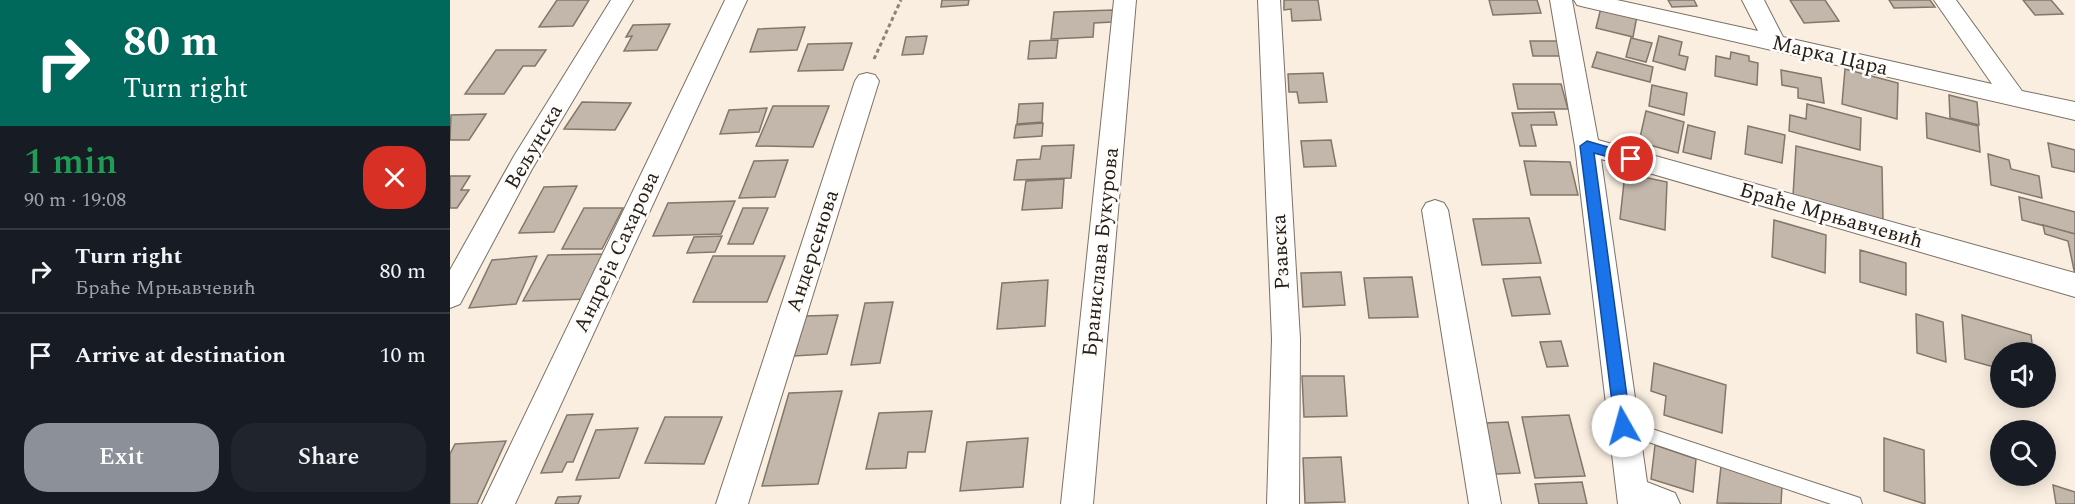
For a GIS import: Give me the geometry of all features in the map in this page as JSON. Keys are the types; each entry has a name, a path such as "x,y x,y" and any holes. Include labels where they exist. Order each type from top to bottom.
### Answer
{"street":[{"name":"Вељунска","path":"450,296 523,163 622,0"},
{"name":"Андреја Сахарова","path":"498,504 736,0"},
{"name":"Бранислава Букурова","path":"1077,504 1125,0"},
{"name":"Рзавска","path":"1269,0 1286,339 1283,504"},
{"path":"1561,0 1587,146 1633,498 1664,504"},
{"name":"Марка Цара","path":"1585,0 2075,111"},
{"path":"1753,0 1775,44"},
{"path":"1945,0 2015,98"},
{"name":"Андерсенова","path":"732,504 867,81"},
{"name":"Браће Мрњавчевић","path":"1587,146 2075,285"},
{"path":"1435,210 1485,504"}],"lane":[{"path":"1623,426 1854,504"}],"path":[{"path":"867,81 878,46 901,0"}],"building":[{"path":"557,0 589,0 573,26 539,27"},
{"path":"942,0 969,0 968,5 941,7"},
{"path":"1284,0 1318,0 1321,20 1292,21 1291,9 1284,10"},
{"path":"1489,0 1537,0 1541,13 1493,15"},
{"path":"1668,0 1694,0 1697,6 1672,7"},
{"path":"1790,0 1825,0 1839,21 1804,23"},
{"path":"1889,0 1930,0 1935,7 1894,8"},
{"path":"2023,0 2051,0 2063,14 2035,15"},
{"path":"1601,8 1637,16 1633,37 1596,28"},
{"path":"1113,10 1112,22 1094,23 1093,37 1051,39 1054,12"},
{"path":"670,24 657,50 624,51 632,36 626,37 633,25"},
{"path":"805,27 797,50 750,52 758,29"},
{"path":"927,36 923,54 902,55 906,37"},
{"path":"1659,36 1682,42 1679,55 1688,57 1685,70 1653,61"},
{"path":"1631,38 1652,43 1646,62 1626,57"},
{"path":"1058,40 1056,58 1028,59 1030,41"},
{"path":"1530,41 1560,41 1564,56 1533,56"},
{"path":"852,43 843,70 798,71 808,44"},
{"path":"496,50 546,50 535,66 523,66 504,94 465,94"},
{"path":"1597,52 1653,67 1650,82 1592,67"},
{"path":"1731,52 1749,56 1749,61 1758,63 1757,85 1715,76 1716,56 1730,59"},
{"path":"1845,69 1898,83 1897,119 1842,104"},
{"path":"1781,70 1821,78 1824,103 1798,98 1798,88 1782,85"},
{"path":"1323,73 1327,102 1299,103 1297,92 1289,92 1288,74"},
{"path":"1513,84 1561,84 1568,109 1518,109"},
{"path":"1652,85 1687,93 1684,115 1649,106"},
{"path":"1949,95 1977,102 1979,125 1950,118"},
{"path":"582,102 631,103 615,130 564,129"},
{"path":"1043,103 1042,122 1017,124 1019,104"},
{"path":"1807,104 1861,118 1860,150 1789,131 1790,115 1806,119"},
{"path":"773,106 829,106 813,147 756,146"},
{"path":"767,108 759,132 720,134 729,110"},
{"path":"1646,111 1684,122 1678,153 1639,142"},
{"path":"1554,112 1557,125 1531,125 1536,146 1520,146 1512,113"},
{"path":"1926,113 1978,126 1980,152 1927,138"},
{"path":"486,114 469,140 450,140 451,115"},
{"path":"1043,123 1042,136 1014,138 1016,125"},
{"path":"1688,125 1715,132 1711,159 1683,152"},
{"path":"1748,126 1785,135 1782,163 1745,154"},
{"path":"1331,140 1336,166 1304,167 1301,141"},
{"path":"2048,143 2075,150 2075,172 2052,167"},
{"path":"1074,145 1071,178 1014,180 1017,160 1040,159 1042,146"},
{"path":"1796,146 1882,167 1883,220 1793,196"},
{"path":"1988,154 2009,160 2011,169 2039,176 2042,198 1991,185"},
{"path":"788,160 775,197 739,198 754,161"},
{"path":"1524,161 1570,162 1578,195 1531,195"},
{"path":"1625,173 1667,182 1665,230 1620,219"},
{"path":"450,176 470,176 461,190 469,190 457,208 450,208"},
{"path":"1064,179 1062,208 1022,210 1026,181"},
{"path":"577,186 554,232 519,233 544,187"},
{"path":"2019,197 2075,212 2075,234 2022,220"},
{"path":"735,201 721,234 653,236 668,203"},
{"path":"584,208 623,208 602,249 562,249"},
{"path":"743,208 768,208 753,244 728,244"},
{"path":"1529,218 1541,263 1482,265 1473,219"},
{"path":"1774,220 1826,235 1825,273 1772,257"},
{"path":"2043,225 2075,234 2075,275 2068,241 2045,234"},
{"path":"722,236 715,252 687,253 694,237"},
{"path":"1860,250 1906,263 1906,295 1860,282"},
{"path":"610,254 588,299 523,301 548,255"},
{"path":"537,256 516,304 469,308 492,260"},
{"path":"713,256 785,256 767,302 693,302"},
{"path":"1341,272 1345,305 1303,307 1301,273"},
{"path":"1412,277 1418,317 1369,318 1364,278"},
{"path":"1540,277 1550,314 1512,316 1503,279"},
{"path":"1048,280 1045,326 997,329 1002,283"},
{"path":"893,302 880,363 851,365 865,303"},
{"path":"1916,314 1943,322 1946,362 1917,353"},
{"path":"838,315 827,354 794,356 806,316"},
{"path":"1962,315 2031,335 2032,342 1990,342 1990,366 1965,359"},
{"path":"1561,341 1568,366 1547,367 1540,342"},
{"path":"1654,363 1726,385 1722,433 1664,415 1666,396 1651,391"},
{"path":"1302,376 1344,376 1347,416 1304,417"},
{"path":"842,391 818,484 762,486 789,393"},
{"path":"932,411 925,452 908,452 906,468 866,469 879,413"},
{"path":"593,414 573,462 567,462 562,472 541,473 567,415"},
{"path":"1569,415 1585,476 1535,478 1522,417"},
{"path":"665,417 722,417 704,464 645,463"},
{"path":"1508,422 1520,473 1496,474 1485,423"},
{"path":"638,428 619,478 576,480 596,430"},
{"path":"1028,438 1023,487 960,491 967,442"},
{"path":"1884,438 1924,450 1925,504 1884,491"},
{"path":"506,441 477,504 450,504 450,454 455,444"},
{"path":"1655,445 1696,459 1693,492 1651,479"},
{"path":"1341,457 1345,502 1305,503 1303,458"},
{"path":"1721,466 1782,486 1781,504 1717,503"},
{"path":"1582,482 1587,504 1539,504 1535,484"},
{"path":"2053,486 2075,492 2075,504 2056,504"},
{"path":"581,496 578,504 555,504 558,497"}],"route":[{"path":"1623,426 1587,146 1631,159"}]}
